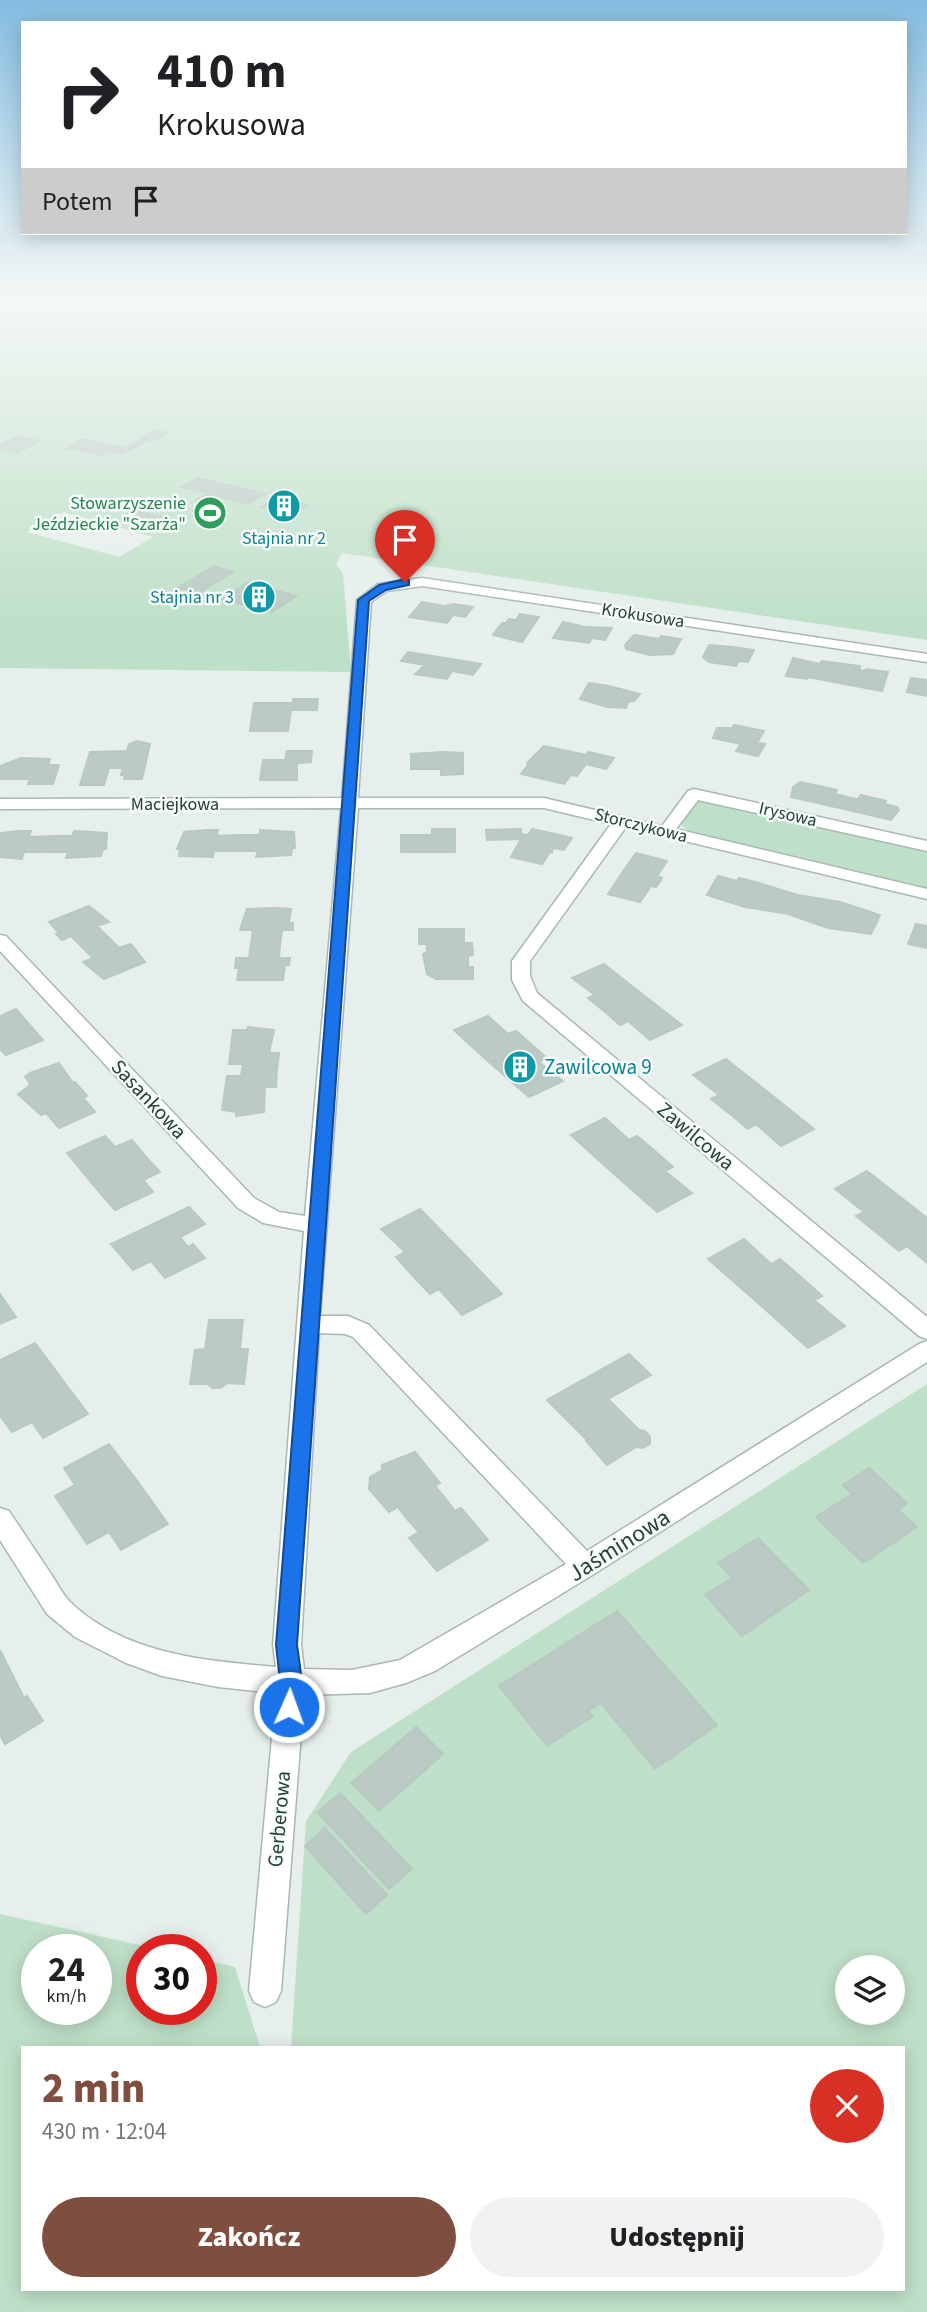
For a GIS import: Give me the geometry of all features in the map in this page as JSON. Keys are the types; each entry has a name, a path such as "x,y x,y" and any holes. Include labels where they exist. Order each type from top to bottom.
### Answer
{"street":[{"name":"Krokusowa","path":"363,600 383,587 422,582 927,658"},
{"name":"Gerberowa","path":"265,1992 291,1681 287,1645 363,600"},
{"name":"Irysowa","path":"666,832 694,794 927,846"},
{"name":"Maciejkowa","path":"0,804 350,803"},
{"name":"Storczykowa","path":"350,803 544,803 927,894"},
{"name":"Zawilcowa","path":"622,821 521,961 520,979 524,988 530,997 927,1329"},
{"name":"Sasankowa","path":"0,940 246,1203 263,1216 316,1224"},
{"path":"310,1324 348,1325 361,1331 585,1566"},
{"name":"Jaśminowa","path":"0,1519 60,1610 119,1648 155,1662 216,1675 333,1684 376,1681 398,1675 585,1566 927,1350"}],"green space":[{"path":"0,406 927,406 927,640 342,553 336,564 343,573 351,672 0,668","holes":["64,512 153,537 119,557 27,532"]},
{"path":"698,800 927,851 927,888 688,831 680,823"},
{"path":"927,1384 927,2312 0,2312 0,1914 90,1934 21,1934 21,2025 112,2025 112,1939 126,1942 126,2025 217,2025 217,1963 235,1967 260,2046 21,2046 21,2291 905,2291 905,2046 291,2046 306,1821 351,1752"}],"building":[{"path":"156,430 168,433 152,441 140,438"},
{"path":"19,436 40,441 17,453 0,449 0,445"},
{"path":"82,439 116,446 102,455 67,448"},
{"path":"143,439 150,440 121,454 109,450 116,446 123,448"},
{"path":"198,478 265,494 248,504 221,497 208,505 195,501 209,493 181,487"},
{"name":"Stajnia nr 2","path":"278,498 308,505 292,515 262,507"},
{"path":"136,510 166,519 178,519 161,529 121,518"},
{"path":"213,566 233,572 226,576 206,571"},
{"path":"206,571 226,576 199,593 178,588"},
{"name":"Stajnia nr 3","path":"247,583 296,596 272,612 222,599"},
{"path":"422,602 473,607 465,617 453,615 447,623 409,617"},
{"path":"520,614 539,617 522,642 493,635 502,623 509,619 516,620"},
{"path":"563,622 585,627 612,628 605,640 592,638 589,643 553,638"},
{"path":"634,635 681,639 673,654 650,655 626,649 625,645"},
{"path":"709,645 754,650 748,662 739,661 736,666 709,662 703,657"},
{"path":"408,652 481,664 473,675 452,671 447,679 415,674 425,665 401,661"},
{"path":"793,658 820,664 822,661 860,666 859,670 865,671 888,672 882,691 808,677 786,676"},
{"path":"911,678 927,680 927,696 907,692"},
{"path":"589,683 640,694 634,701 628,702 626,708 607,707 580,699"},
{"path":"293,699 318,699 317,710 291,710 288,731 250,731 254,703 293,703"},
{"path":"734,725 764,731 757,743 765,744 758,756 736,751 741,744 713,738 717,728 732,728"},
{"path":"137,741 150,744 142,779 124,779 125,775 121,775 123,768 109,768 104,785 80,785 90,752 127,751 129,744"},
{"path":"544,746 614,758 606,769 586,764 577,776 571,775 564,784 521,774 527,763"},
{"path":"287,751 312,751 311,762 297,763 297,780 260,780 263,760 285,760"},
{"path":"463,753 463,774 441,775 441,769 411,769 411,754"},
{"path":"21,758 50,759 48,765 59,765 53,784 28,784 30,779 0,779 0,766"},
{"path":"800,782 837,790 835,794 847,797 840,808 791,797 793,787"},
{"path":"861,795 886,801 884,804 899,810 891,820 840,808 847,797 858,799"},
{"path":"432,829 455,829 455,852 401,852 401,835 432,835"},
{"path":"521,829 521,834 528,835 532,829 572,838 564,850 554,848 551,852 553,853 550,852 542,864 511,857 521,839 487,840 486,830"},
{"path":"218,830 217,836 238,835 236,851 214,851 213,857 179,856 180,849 177,849 184,832"},
{"path":"260,830 294,832 295,848 292,848 291,855 256,857 258,851 236,851 238,835 260,835"},
{"path":"31,831 29,837 51,836 46,852 24,852 22,859 0,857 0,833"},
{"path":"74,831 107,833 106,849 103,849 101,856 66,858 68,852 46,852 51,836 72,836"},
{"path":"636,853 667,861 657,876 662,878 659,883 622,873"},
{"path":"622,873 659,883 656,887 651,886 640,902 608,894"},
{"path":"718,876 759,883 745,907 707,895"},
{"path":"759,883 798,895 788,914 745,907"},
{"path":"798,895 840,902 828,928 788,914"},
{"path":"840,902 880,915 871,934 828,928"},
{"path":"89,906 109,922 97,926 108,937 82,947 71,936 62,940 49,922"},
{"path":"247,909 291,909 289,923 293,923 293,930 282,930 280,944 251,944 253,930 240,930"},
{"path":"916,924 927,926 927,948 908,944"},
{"path":"419,929 464,929 464,943 472,943 473,955 468,956 468,967 473,967 473,979 436,979 427,974 423,954 427,952 427,944 419,944"},
{"path":"108,937 119,948 131,944 145,962 104,979 83,962 93,958 82,947"},
{"path":"251,944 280,944 279,958 290,958 289,965 285,965 283,980 237,980 239,968 235,968 236,958 249,958"},
{"path":"604,964 642,994 604,1011 588,998 595,995 572,978"},
{"path":"642,994 682,1025 650,1040 628,1021 620,1025 604,1011"},
{"path":"16,1009 43,1040 6,1055 0,1049 0,1016"},
{"path":"488,1016 508,1034 516,1031 531,1044 490,1063 454,1030"},
{"path":"248,1027 274,1030 269,1053 279,1053 277,1070 242,1070 243,1064 229,1064 233,1030 247,1030"},
{"name":"Zawilcowa 9","path":"531,1044 547,1058 539,1062 563,1081 529,1097 490,1063"},
{"path":"726,1059 769,1093 729,1113 711,1099 719,1095 693,1075"},
{"path":"59,1063 73,1083 87,1096 83,1098 95,1112 59,1128 46,1113 41,1115 18,1094 28,1087 30,1083 25,1077 30,1073"},
{"path":"242,1070 277,1070 276,1087 265,1087 264,1112 236,1116 236,1112 222,1110 227,1076 241,1076"},
{"path":"769,1093 814,1129 781,1146 756,1124 748,1129 729,1113"},
{"path":"605,1118 629,1140 637,1136 655,1151 613,1173 571,1135"},
{"path":"105,1136 115,1147 132,1140 145,1156 90,1181 67,1153"},
{"path":"655,1151 673,1167 665,1171 692,1193 657,1212 613,1173"},
{"path":"145,1156 160,1172 143,1180 153,1192 115,1210 90,1181"},
{"path":"867,1171 917,1210 877,1233 856,1216 864,1212 835,1189"},
{"path":"189,1207 205,1224 180,1237 188,1247 193,1244 205,1258 165,1278 151,1261 133,1270 111,1244"},
{"path":"420,1209 460,1250 412,1275 396,1257 405,1252 381,1229"},
{"path":"917,1210 927,1218 927,1263 907,1246 899,1251 877,1233"},
{"path":"744,1239 771,1264 780,1259 801,1277 757,1302 708,1259"},
{"path":"460,1250 502,1294 462,1315 439,1289 430,1294 412,1275"},
{"path":"801,1277 822,1296 814,1300 845,1326 808,1348 757,1302"},
{"path":"0,1294 16,1317 0,1324"},
{"path":"209,1320 243,1320 240,1349 248,1349 244,1384 227,1383 221,1388 212,1388 208,1384 190,1384 195,1350 205,1349"},
{"path":"35,1343 61,1378 0,1409 0,1360"},
{"path":"629,1354 651,1375 608,1399 639,1430 645,1431 650,1437 650,1444 643,1448 636,1447 607,1465 587,1440 547,1400"},
{"path":"61,1378 88,1414 43,1438 32,1422 12,1432 0,1416 0,1409"},
{"path":"109,1444 138,1482 71,1520 55,1496 75,1485 64,1468"},
{"path":"415,1452 440,1483 435,1486 445,1498 408,1520 398,1507 389,1512 369,1489 370,1477 382,1470 382,1465"},
{"path":"869,1468 907,1503 898,1510 917,1527 863,1563 816,1517 852,1494 843,1485"},
{"path":"138,1482 168,1524 121,1550 109,1532 87,1544 71,1520"},
{"path":"445,1498 455,1511 461,1508 488,1540 437,1571 409,1538 419,1532 408,1520"},
{"path":"758,1538 809,1590 742,1636 705,1595 732,1578 718,1563"},
{"path":"617,1611 717,1725 655,1769 601,1703 588,1711 593,1716 547,1746 499,1686"},
{"path":"0,1650 24,1698 27,1696 43,1721 5,1744 0,1735"},
{"path":"416,1727 443,1754 379,1811 351,1783"},
{"path":"340,1793 412,1869 389,1889 317,1812"},
{"path":"325,1828 387,1895 366,1914 305,1846"}],"place":[{"name":"Stajnia nr 2","path":"284,506"},
{"name":"Stowarzyszenie Jeździeckie \"Szarża\"","path":"210,513"},
{"name":"Stajnia nr 3","path":"259,597"},
{"name":"Zawilcowa 9","path":"520,1067"}],"route":[{"path":"289,1707 291,1681 287,1645 363,600 383,587 405,582"}]}
